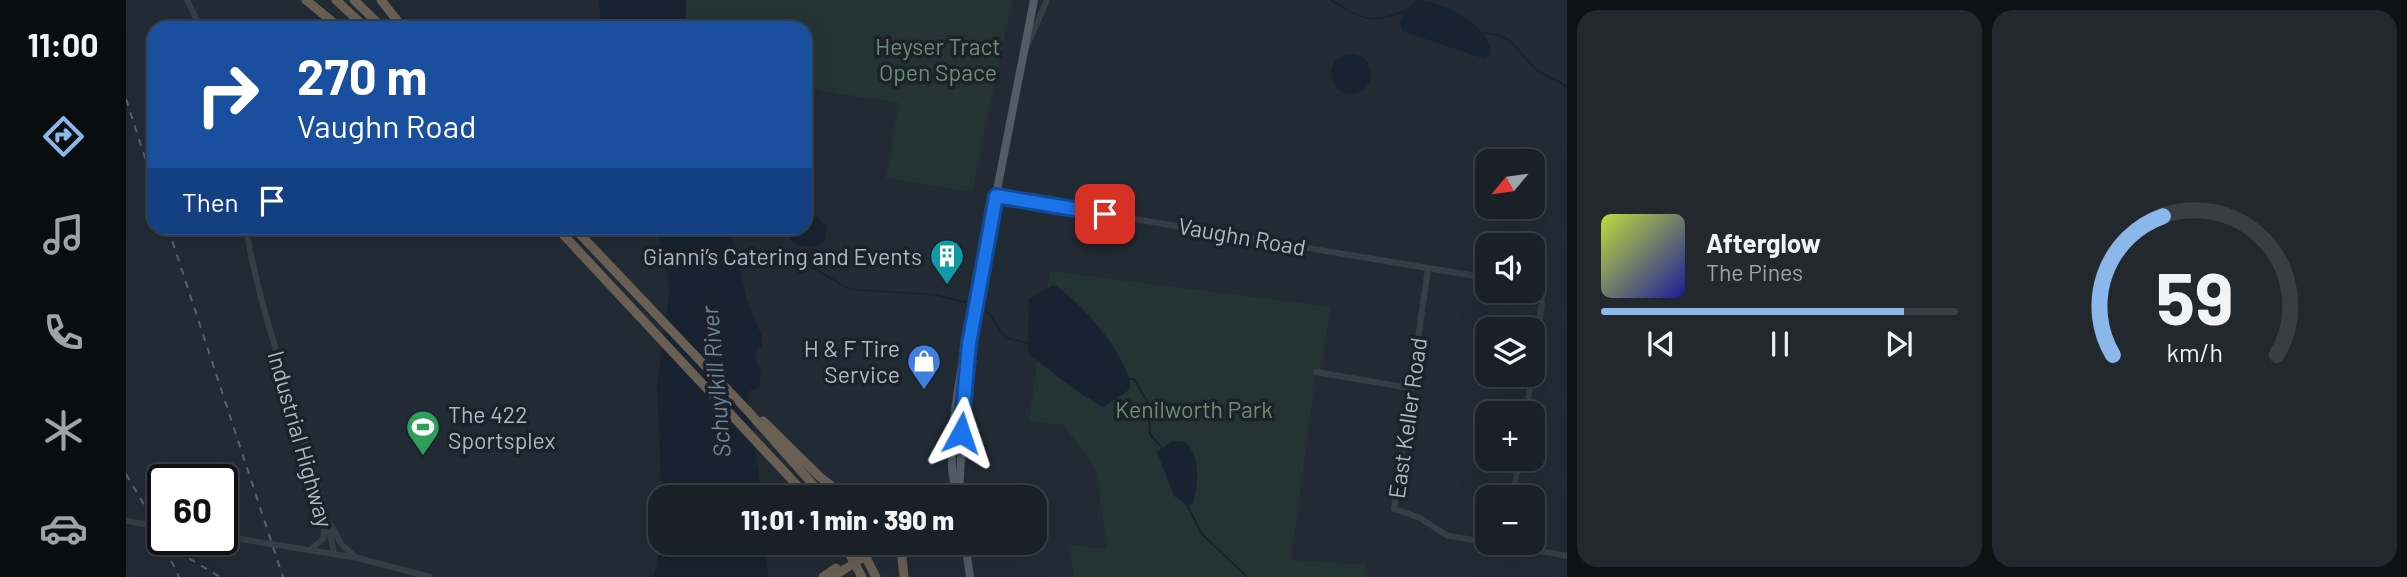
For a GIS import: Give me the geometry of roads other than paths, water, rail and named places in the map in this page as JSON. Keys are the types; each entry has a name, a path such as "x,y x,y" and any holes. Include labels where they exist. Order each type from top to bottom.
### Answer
{"highway":[{"path":"306,0 332,21"},
{"path":"336,0 358,21"},
{"path":"354,0 376,21"},
{"path":"381,0 398,21"},
{"path":"564,235 798,485"},
{"path":"581,235 747,410 830,485"},
{"path":"782,443 815,485"},
{"path":"850,555 861,577"},
{"path":"823,577 856,555"},
{"path":"865,555 876,577"},
{"path":"832,577 867,555"},
{"path":"903,555 904,577"}],"main road":[{"path":"954,485 952,453 960,384 1034,0"},
{"path":"967,555 970,577"}],"street":[{"path":"187,0 198,21"},
{"path":"1023,54 1047,0"},
{"name":"Vaughn Road","path":"996,196 1475,276"},
{"name":"Industrial Highway","path":"247,235 261,303 325,509 334,553 430,577"},
{"name":"East Keller Road","path":"1428,268 1394,509 1420,518 1448,536 1475,540"},
{"path":"1316,372 1410,388"},
{"path":"310,550 323,539 325,509"},
{"path":"325,509 335,535 358,558"},
{"path":"128,521 147,524"},
{"path":"238,539 334,553"},
{"path":"1545,552 1567,556"}],"water":[{"path":"599,0 686,0 686,21 600,21"},
{"path":"1417,0 1440,5 1476,26 1489,45 1490,56 1485,59 1402,31 1400,21 1405,11"},
{"path":"1351,54 1359,55 1365,60 1370,66 1370,82 1365,88 1359,93 1351,94 1343,93 1337,88 1332,82 1331,74 1332,66 1337,60 1343,55"},
{"path":"812,216 818,217 827,227 825,240 817,246 798,246 787,236 812,235"},
{"name":"Schuylkill River","path":"658,235 732,235 747,299 762,337 762,350 758,348 754,357 761,373 759,388 750,391 748,397 760,485 661,485 657,387 670,289"},
{"path":"1053,285 1076,302 1089,316 1114,348 1129,378 1129,390 1103,407 1078,392 1028,354 1029,299"},
{"path":"1172,441 1186,442 1194,456 1197,480 1193,504 1187,505 1174,496 1157,452"},
{"path":"659,555 767,555 768,577 653,577"}],"waterway":[{"path":"1331,0 1367,18 1384,18 1405,11"},
{"path":"1483,33 1509,40 1537,70 1567,87"},
{"path":"736,256 798,259 849,289 935,295 970,303"},
{"path":"978,305 983,305 1006,338 1028,343"},
{"path":"1129,379 1134,379 1148,403 1150,434 1162,448"},
{"path":"1186,503 1201,533 1247,577"}],"railway":[{"path":"126,99 147,164"},
{"path":"170,235 283,577"},
{"path":"126,474 146,508 179,577"},
{"path":"184,555 220,577"}],"place":[{"name":"Gianni’s Catering and Events","path":"947,286"},
{"name":"H & F Tire Service","path":"924,391"},
{"name":"The 422 Sportsplex","path":"423,457"}],"park label":[{"name":"Heyser Tract Open Space","path":"938,59"},
{"name":"Kenilworth Park","path":"1194,409"}]}
